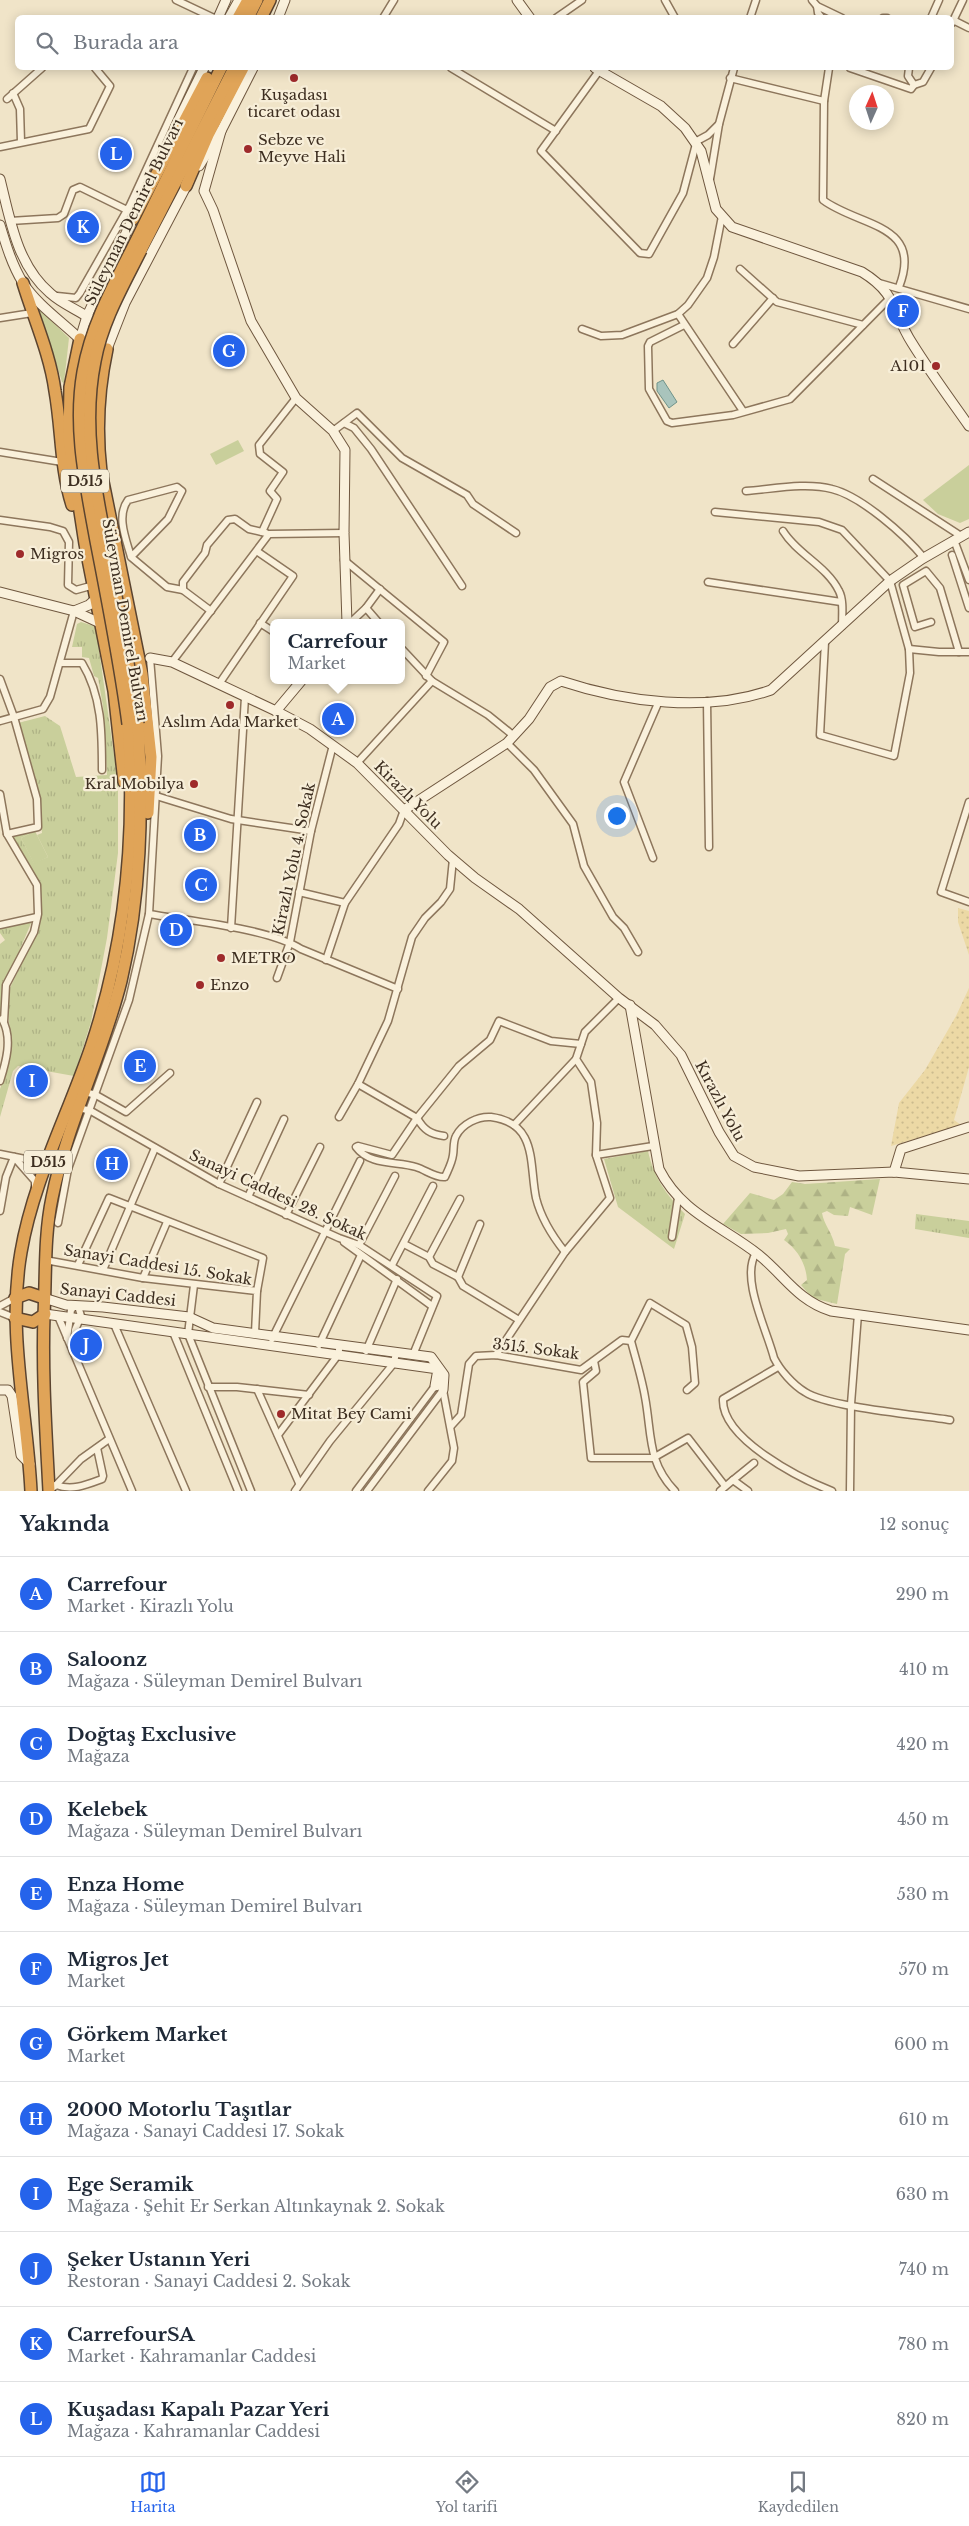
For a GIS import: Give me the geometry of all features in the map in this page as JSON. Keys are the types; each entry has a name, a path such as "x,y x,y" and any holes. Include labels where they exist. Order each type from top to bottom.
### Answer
{"highway":[{"path":"240,15 248,0"},
{"path":"250,15 257,0"},
{"path":"262,15 270,0"},
{"path":"271,15 277,0"},
{"path":"130,215 212,70"},
{"name":"Süleyman Demirel Bulvarı","path":"31,1491 30,1464 17,1361 15,1318 15,1298 23,1238 49,1157 121,981 130,935 139,857 141,792 133,724 128,654 95,487 88,418 95,359 103,331 115,301 220,70"},
{"name":"Süleyman Demirel Bulvarı","path":"138,248 233,70"},
{"path":"186,186 208,135 242,70"},
{"path":"23,283 51,368 65,481 85,544"},
{"path":"80,339 70,387 69,440 85,544 102,624 119,728 126,819 122,884 104,980 104,1019"},
{"path":"104,1019 124,984 139,911 153,795 142,674 101,472 97,428 99,390 107,349"},
{"path":"70,387 79,379 85,378 94,382 99,390"},
{"name":"Süleyman Demirel Bulvarı","path":"53,1489 43,1379 45,1260 52,1197 91,1093 104,1019"},
{"path":"15,1298 29,1293 44,1298"},
{"path":"15,1318 33,1322 44,1314"}],"street":[{"path":"176,0 209,15"},
{"path":"218,15 226,0"},
{"path":"231,15 239,0"},
{"path":"279,15 285,0"},
{"path":"385,15 394,0"},
{"path":"517,0 528,15"},
{"path":"560,15 582,0"},
{"path":"665,0 673,15"},
{"path":"751,15 756,0"},
{"path":"812,0 817,6 836,15"},
{"path":"932,15 938,0"},
{"path":"954,18 963,0"},
{"path":"817,6 820,15"},
{"path":"954,23 969,28"},
{"path":"7,99 40,70"},
{"path":"0,147 89,129 110,86 97,70"},
{"path":"80,339 87,316 193,70"},
{"path":"49,292 63,298 76,298 130,215 203,70"},
{"path":"0,225 10,258 23,283 36,298 80,339 92,348 107,349 125,303 186,186 221,131 252,70"},
{"path":"455,70 556,131"},
{"path":"596,70 541,151 640,253 649,254 683,193 695,143 708,135 719,124"},
{"path":"599,70 661,106 685,128 701,152 716,209 732,227 862,272 879,283 890,298 910,342 969,426"},
{"path":"709,183 719,124 733,70"},
{"path":"829,70 824,102 823,200 839,210 889,232 897,238 901,244 904,261 904,275 899,287"},
{"path":"856,70 910,89 914,85 926,80 930,70"},
{"path":"909,70 908,76 914,85"},
{"path":"730,78 824,102"},
{"path":"13,93 20,109 21,142"},
{"path":"221,131 204,191 213,210 251,320 296,398 333,431 345,450 344,560 348,619"},
{"path":"0,179 10,221 21,254 32,272 49,292 63,303 99,325 114,331"},
{"path":"10,221 58,218 64,214 73,190 80,187 130,215"},
{"path":"582,330 601,336 622,335 667,320 678,314 688,305 707,278 714,256 722,216"},
{"path":"740,269 777,302 863,325"},
{"path":"879,283 899,287 969,309"},
{"path":"63,303 78,308 87,307 96,297"},
{"path":"733,344 773,298"},
{"path":"684,324 650,342 648,346 650,389 667,421 674,423 733,415 743,410 781,403 795,395 890,298"},
{"path":"0,318 32,313"},
{"path":"678,314 743,410"},
{"path":"172,662 258,552 277,499 270,491 283,472 260,454 259,445 296,398"},
{"path":"333,431 357,413 402,458 467,494 473,504 516,533"},
{"path":"344,423 354,428 371,449 462,586"},
{"path":"0,452 62,462"},
{"path":"874,479 961,536 969,580"},
{"path":"130,557 168,518 182,492 177,487 128,500 124,506 122,524 130,557 167,587 183,590 211,611"},
{"path":"746,491 805,487 831,488 852,497 901,533 924,558"},
{"path":"715,512 819,522 831,525 842,530 855,542 890,582 909,648 910,673 894,756 820,736 825,642"},
{"path":"183,590 183,582 205,553 206,545 228,520 235,519 249,529 266,533 344,533"},
{"path":"0,520 50,527 63,531 69,542 68,585 76,590 94,586"},
{"path":"783,531 790,543 821,569 840,591 842,626"},
{"path":"326,960 345,903 399,824 404,810 507,743 550,687 561,681 623,698 707,702 751,697 771,690 890,582 924,558 961,536"},
{"path":"219,684 293,576 258,552"},
{"path":"952,555 969,608"},
{"path":"344,560 444,642 426,676"},
{"path":"931,622 914,627 903,585 926,571 940,588 959,652"},
{"path":"708,582 841,602"},
{"path":"353,619 366,608 380,589"},
{"path":"0,592 74,611 102,624"},
{"path":"74,611 89,605 97,598"},
{"path":"366,608 376,619"},
{"path":"0,721 43,709 50,697 74,611"},
{"path":"260,623 270,629"},
{"path":"132,629 150,658 156,718 149,914 129,1000 91,1093 126,1112 170,1073"},
{"path":"909,648 969,652"},
{"path":"405,652 432,681 488,715 514,736"},
{"path":"142,674 142,664 150,658"},
{"name":"Kirazlı Yolu","path":"150,658 172,662 276,711 310,729 333,745 357,764 474,878 519,909 619,998"},
{"path":"60,663 82,663 92,680 102,731 102,770"},
{"path":"0,679 14,717 37,799 38,827 7,834"},
{"path":"357,764 432,681"},
{"path":"276,711 299,684"},
{"path":"231,928 236,818 245,697"},
{"path":"653,858 624,782 659,701"},
{"path":"707,702 709,847"},
{"path":"507,743 534,770 573,824 584,866 612,917 624,928 638,952"},
{"name":"Kirazlı Yolu 4. Sokak","path":"277,978 290,942 311,831 333,745"},
{"path":"0,794 7,834 36,885 37,917 34,932 6,985 2,1019 8,1050 0,1081"},
{"path":"153,795 236,818 311,831"},
{"path":"969,802 941,892 969,902"},
{"path":"339,1117 358,1084 388,1021 412,937 425,918 441,902 450,889 453,859"},
{"path":"299,892 345,903"},
{"path":"149,914 231,928 290,942 326,960 398,989"},
{"path":"0,925 37,917"},
{"path":"514,1125 576,1059 584,1032 619,998"},
{"name":"Kırazlı Yolu","path":"619,998 655,1024 680,1056 719,1132 734,1156 754,1166 799,1176 894,1172 969,1179"},
{"path":"630,1005 650,1115 653,1146 659,1169 668,1186 678,1198 694,1212 756,1253 804,1300 830,1311 969,1330"},
{"path":"565,1252 542,1214 537,1200 531,1149 514,1125 503,1119 482,1116 468,1123 455,1137 453,1156 446,1177 440,1178 415,1166 385,1163 357,1150 358,1146 392,1156 417,1118 459,1066 490,1040 499,1021 551,1041 581,1044"},
{"path":"496,1355 565,1252 610,1198 596,1156 596,1123 591,1082 576,1059"},
{"path":"358,1084 417,1118 423,1128 433,1134 444,1136"},
{"path":"219,1184 257,1102"},
{"path":"58,1223 68,1168 85,1109"},
{"name":"Sanayi Caddesi 28. Sokak","path":"85,1109 219,1184 324,1232 359,1245 437,1296 432,1306"},
{"path":"248,1197 284,1119"},
{"path":"894,1172 901,1149 969,1128"},
{"path":"596,1156 653,1146"},
{"path":"286,1215 320,1147"},
{"path":"103,1270 155,1148"},
{"path":"0,1154 30,1160 49,1157"},
{"path":"14,1157 35,1181 35,1196"},
{"path":"0,1211 6,1177 14,1157"},
{"path":"272,1346 273,1335 360,1160"},
{"path":"359,1245 395,1176"},
{"path":"392,1265 433,1186"},
{"path":"78,1265 109,1198 263,1258 257,1292"},
{"path":"672,1238 673,1218 678,1198"},
{"path":"429,1257 460,1199"},
{"path":"143,1278 167,1222"},
{"path":"458,1277 480,1224"},
{"path":"339,1238 432,1306 413,1355"},
{"path":"404,1244 429,1257 433,1264 458,1277 463,1286 519,1320"},
{"path":"756,1253 751,1262 751,1281 778,1367 805,1392 817,1398 950,1420"},
{"path":"318,1352 320,1342 361,1255"},
{"name":"Sanayi Caddesi 15. Sokak","path":"45,1260 143,1278 257,1292 255,1333"},
{"path":"365,1358 366,1347 397,1279"},
{"path":"189,1317 194,1285"},
{"path":"0,1306 15,1298"},
{"name":"Sanayi Caddesi","path":"44,1298 76,1306 103,1307 189,1317 214,1328 366,1347 431,1358 441,1368 444,1375 439,1388"},
{"path":"675,1491 664,1480 653,1458 645,1397 631,1341 650,1302 686,1325 695,1371 695,1383 687,1390"},
{"path":"73,1353 76,1306"},
{"path":"67,1341 75,1318 81,1311 76,1306"},
{"path":"0,1312 15,1318"},
{"name":"Sanayi Caddesi","path":"44,1314 438,1369 439,1388"},
{"path":"850,1491 851,1404 858,1314"},
{"path":"58,1316 132,1491"},
{"name":"Sanayi Caddesi","path":"188,1334 189,1317"},
{"path":"114,1324 186,1491"},
{"path":"173,1332 238,1491"},
{"path":"188,1334 251,1491"},
{"name":"3515. Sokak","path":"451,1426 461,1415 469,1364 476,1356 496,1355 582,1370 622,1340 631,1341"},
{"path":"278,1435 338,1355 340,1345"},
{"path":"295,1491 299,1483 394,1362 396,1352"},
{"path":"594,1361 596,1371 583,1382 591,1458 653,1458 688,1438 723,1489 754,1463"},
{"path":"778,1367 723,1399 722,1408 737,1430 775,1463 832,1491"},
{"path":"208,1387 257,1389 309,1395"},
{"path":"428,1491 452,1461 454,1448 451,1426 439,1388"},
{"path":"356,1491 439,1388"},
{"path":"367,1491 439,1388"},
{"path":"257,1389 299,1483"},
{"path":"0,1390 8,1390 12,1396 21,1455 30,1464"},
{"path":"53,1489 81,1459 109,1439"},
{"path":"53,1489 76,1489 102,1479 97,1448"},
{"path":"733,1480 748,1491"}],"green space":[{"path":"39,309 69,338 64,383 62,382"},
{"path":"238,440 244,451 216,465 210,454"},
{"path":"969,465 969,519 960,523 938,514 923,500"},
{"path":"81,622 94,626 96,629 118,783 118,853 107,938 91,1022 74,1076 18,1066 13,1071 0,1117 0,1089 5,1075 10,1035 7,994 37,932 39,886 34,872 12,835 35,831 21,838 34,863 48,857 37,835 42,833 39,801 18,723 45,716 60,726 76,777 107,775 103,706 98,678 94,676 89,658 82,657 82,647 72,647 77,624"},
{"path":"35,831 48,857 34,864 21,838"},
{"path":"32,921 3,989 3,1013 0,1010 0,944 5,940 0,933 0,928"},
{"path":"648,1151 657,1178 672,1200 685,1214 674,1249 618,1207 604,1159"},
{"path":"880,1179 872,1215 850,1207 848,1216 834,1215 827,1211 822,1213 835,1246 850,1249 845,1254 837,1304 812,1298 801,1285 807,1280 805,1268 797,1252 784,1240 788,1234 786,1229 768,1233 741,1234 723,1224 750,1193 774,1200 783,1194 792,1182 805,1184"},
{"path":"916,1214 969,1221 969,1238 915,1229"}],"sand":[{"path":"958,908 969,911 969,955 958,922"},
{"path":"969,988 969,1067 954,1120 961,1125 891,1146 899,1103 925,1070 956,1016"}],"water":[{"path":"663,380 677,402 669,408 657,391 657,383"}],"place":[{"name":"Kuşadası ticaret odası","path":"294,78"},
{"name":"Sebze ve Meyve Hali","path":"248,149"},
{"name":"Kuşadası Kapalı Pazar Yeri","path":"116,154"},
{"name":"CarrefourSA","path":"83,227"},
{"name":"Migros Jet","path":"903,311"},
{"name":"Görkem Market","path":"229,351"},
{"name":"A101","path":"936,366"},
{"name":"Migros","path":"20,554"},
{"name":"Aslım Ada Market","path":"230,705"},
{"name":"Carrefour","path":"338,719"},
{"name":"Kral Mobilya","path":"194,784"},
{"name":"Saloonz","path":"200,835"},
{"name":"Doğtaş Exclusive","path":"201,885"},
{"name":"Kelebek","path":"176,930"},
{"name":"METRO","path":"221,958"},
{"name":"Enzo","path":"200,985"},
{"name":"Enza Home","path":"140,1066"},
{"name":"Ege Seramik","path":"32,1081"},
{"name":"2000 Motorlu Taşıtlar","path":"112,1164"},
{"name":"Şeker Ustanın Yeri","path":"86,1345"},
{"name":"Mitat Bey Cami","path":"281,1414"}]}
